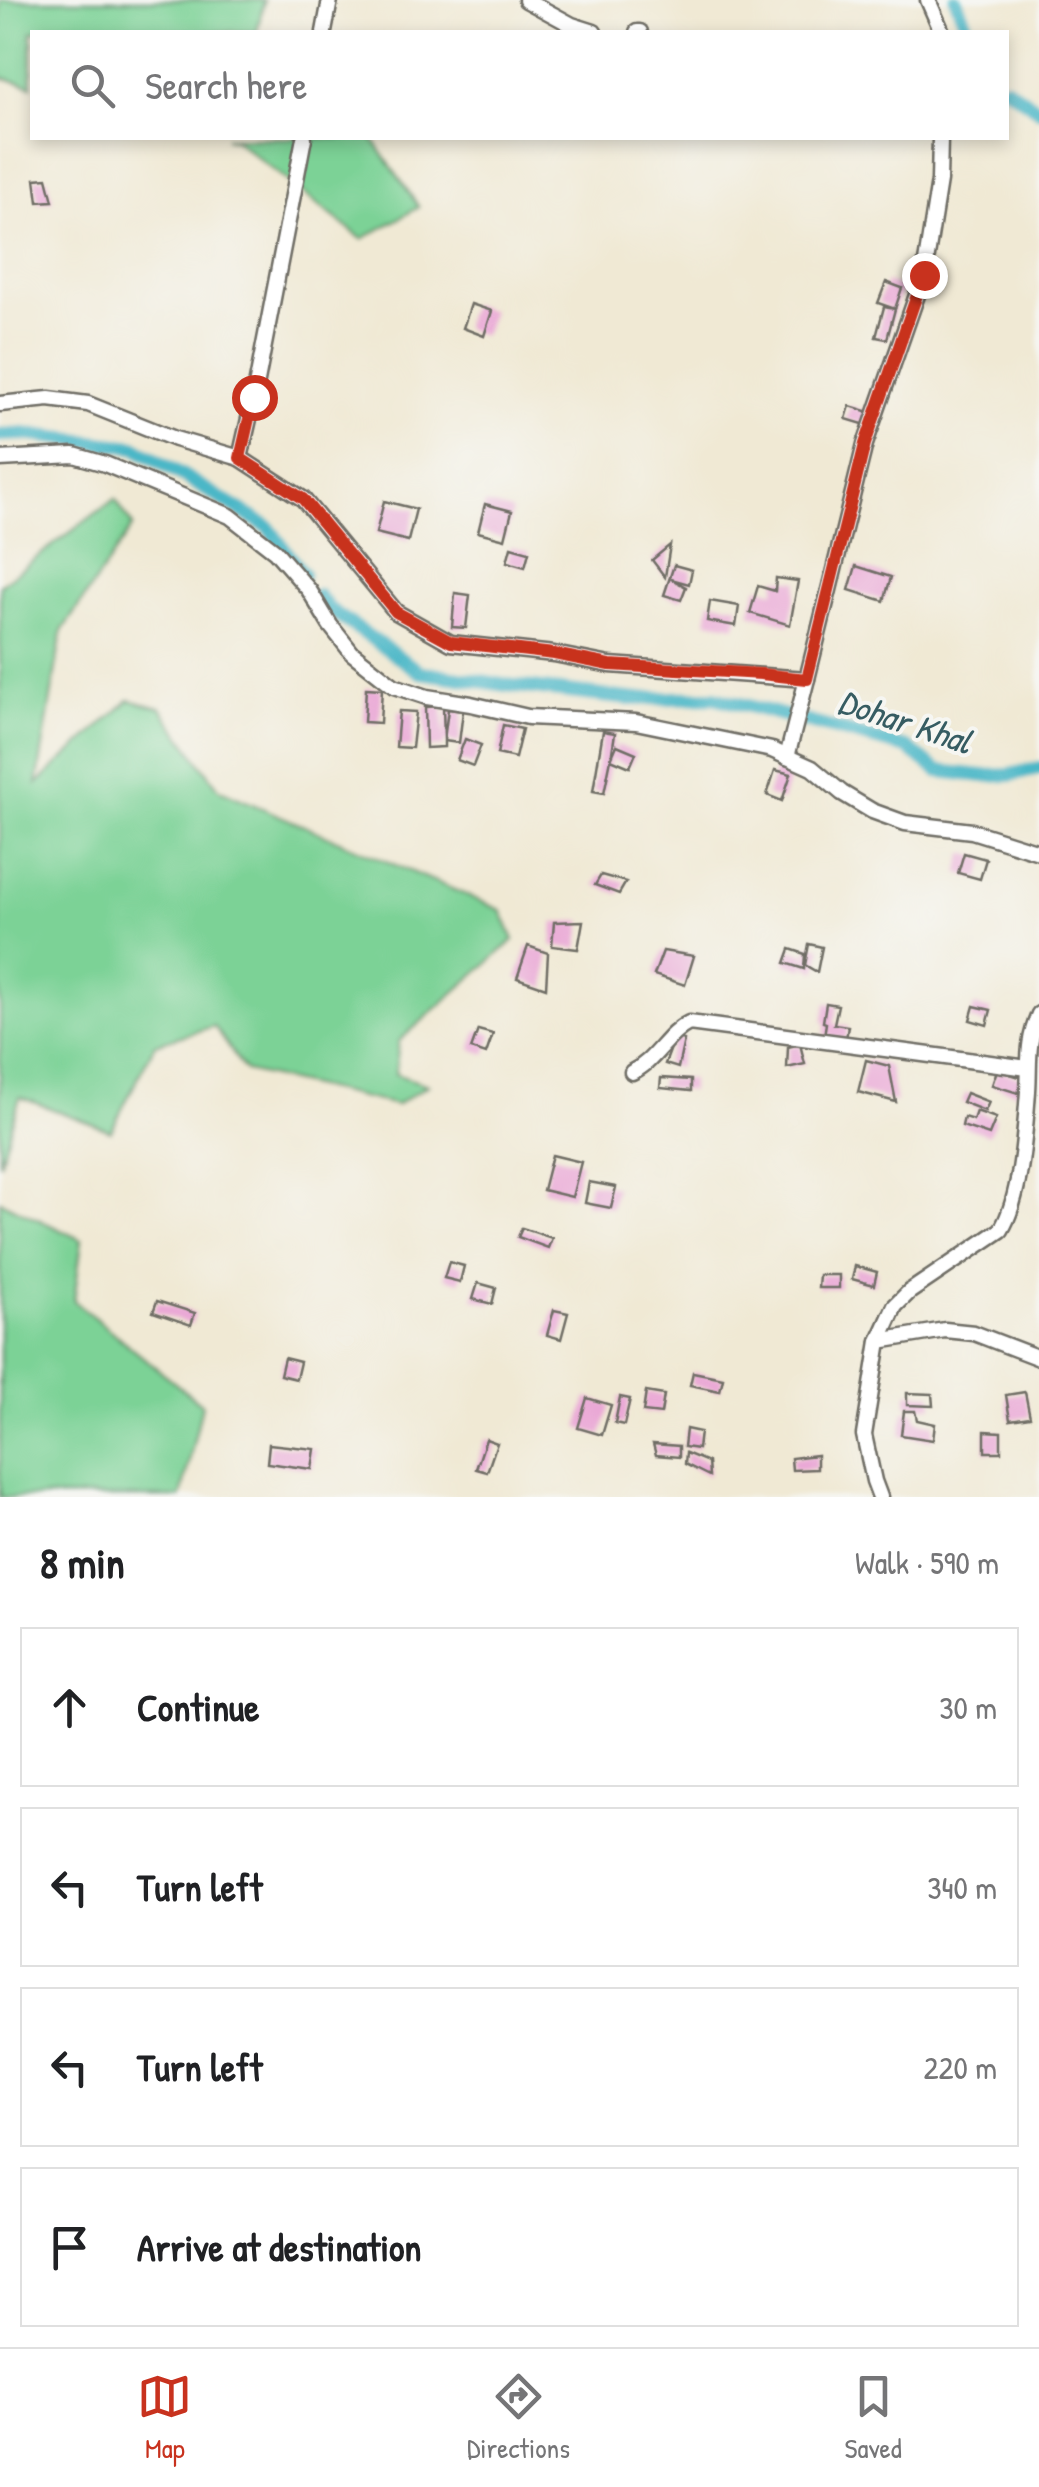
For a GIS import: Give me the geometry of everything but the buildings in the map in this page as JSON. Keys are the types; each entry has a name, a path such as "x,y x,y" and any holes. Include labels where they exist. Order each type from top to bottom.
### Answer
{"street":[{"path":"324,30 330,0"},
{"path":"526,0 588,30"},
{"path":"928,0 941,30"},
{"path":"240,458 304,140"},
{"path":"789,749 865,444 924,275 939,180 940,140"},
{"path":"0,404 49,398 88,404 176,439 240,458 303,499 396,612 451,642 610,665 807,679"},
{"path":"0,459 74,455 106,464 230,516 275,551 309,590 352,652 394,686 427,697 528,717 636,722 772,750 789,749 842,793 872,811 905,823 972,831 1039,852"},
{"path":"880,1497 864,1434 879,1341 894,1306 908,1292 1001,1230 1010,1217 1016,1196 1030,1034 1039,1014"},
{"path":"632,1072 643,1067 676,1030 690,1023 1028,1068"},
{"path":"879,1341 944,1330 974,1333 1039,1358"}],"green space":[{"path":"0,0 264,0 257,30 30,30 30,85 0,77"},
{"path":"235,140 373,140 419,207 362,239"},
{"path":"115,499 133,526 62,631 37,784 129,700 161,708 220,790 501,910 514,940 399,1041 395,1074 428,1085 396,1105 245,1071 214,1026 155,1044 111,1131 20,1097 0,1164 0,585"},
{"path":"0,1201 82,1240 74,1301 202,1405 181,1497 0,1497"}],"waterway":[{"name":"Dohar Khal","path":"956,0 968,30"},
{"name":"Dohar Khal","path":"1009,89 1039,110"},
{"name":"Dohar Khal","path":"0,435 23,434 135,447 268,527 303,574"},
{"name":"Dohar Khal","path":"318,595 329,609 420,672 629,699 714,697 907,748 938,771 984,776 1039,768"}],"route":[{"path":"254,397 240,458 303,499 396,612 451,642 610,665 807,679 865,444 924,275"}]}
